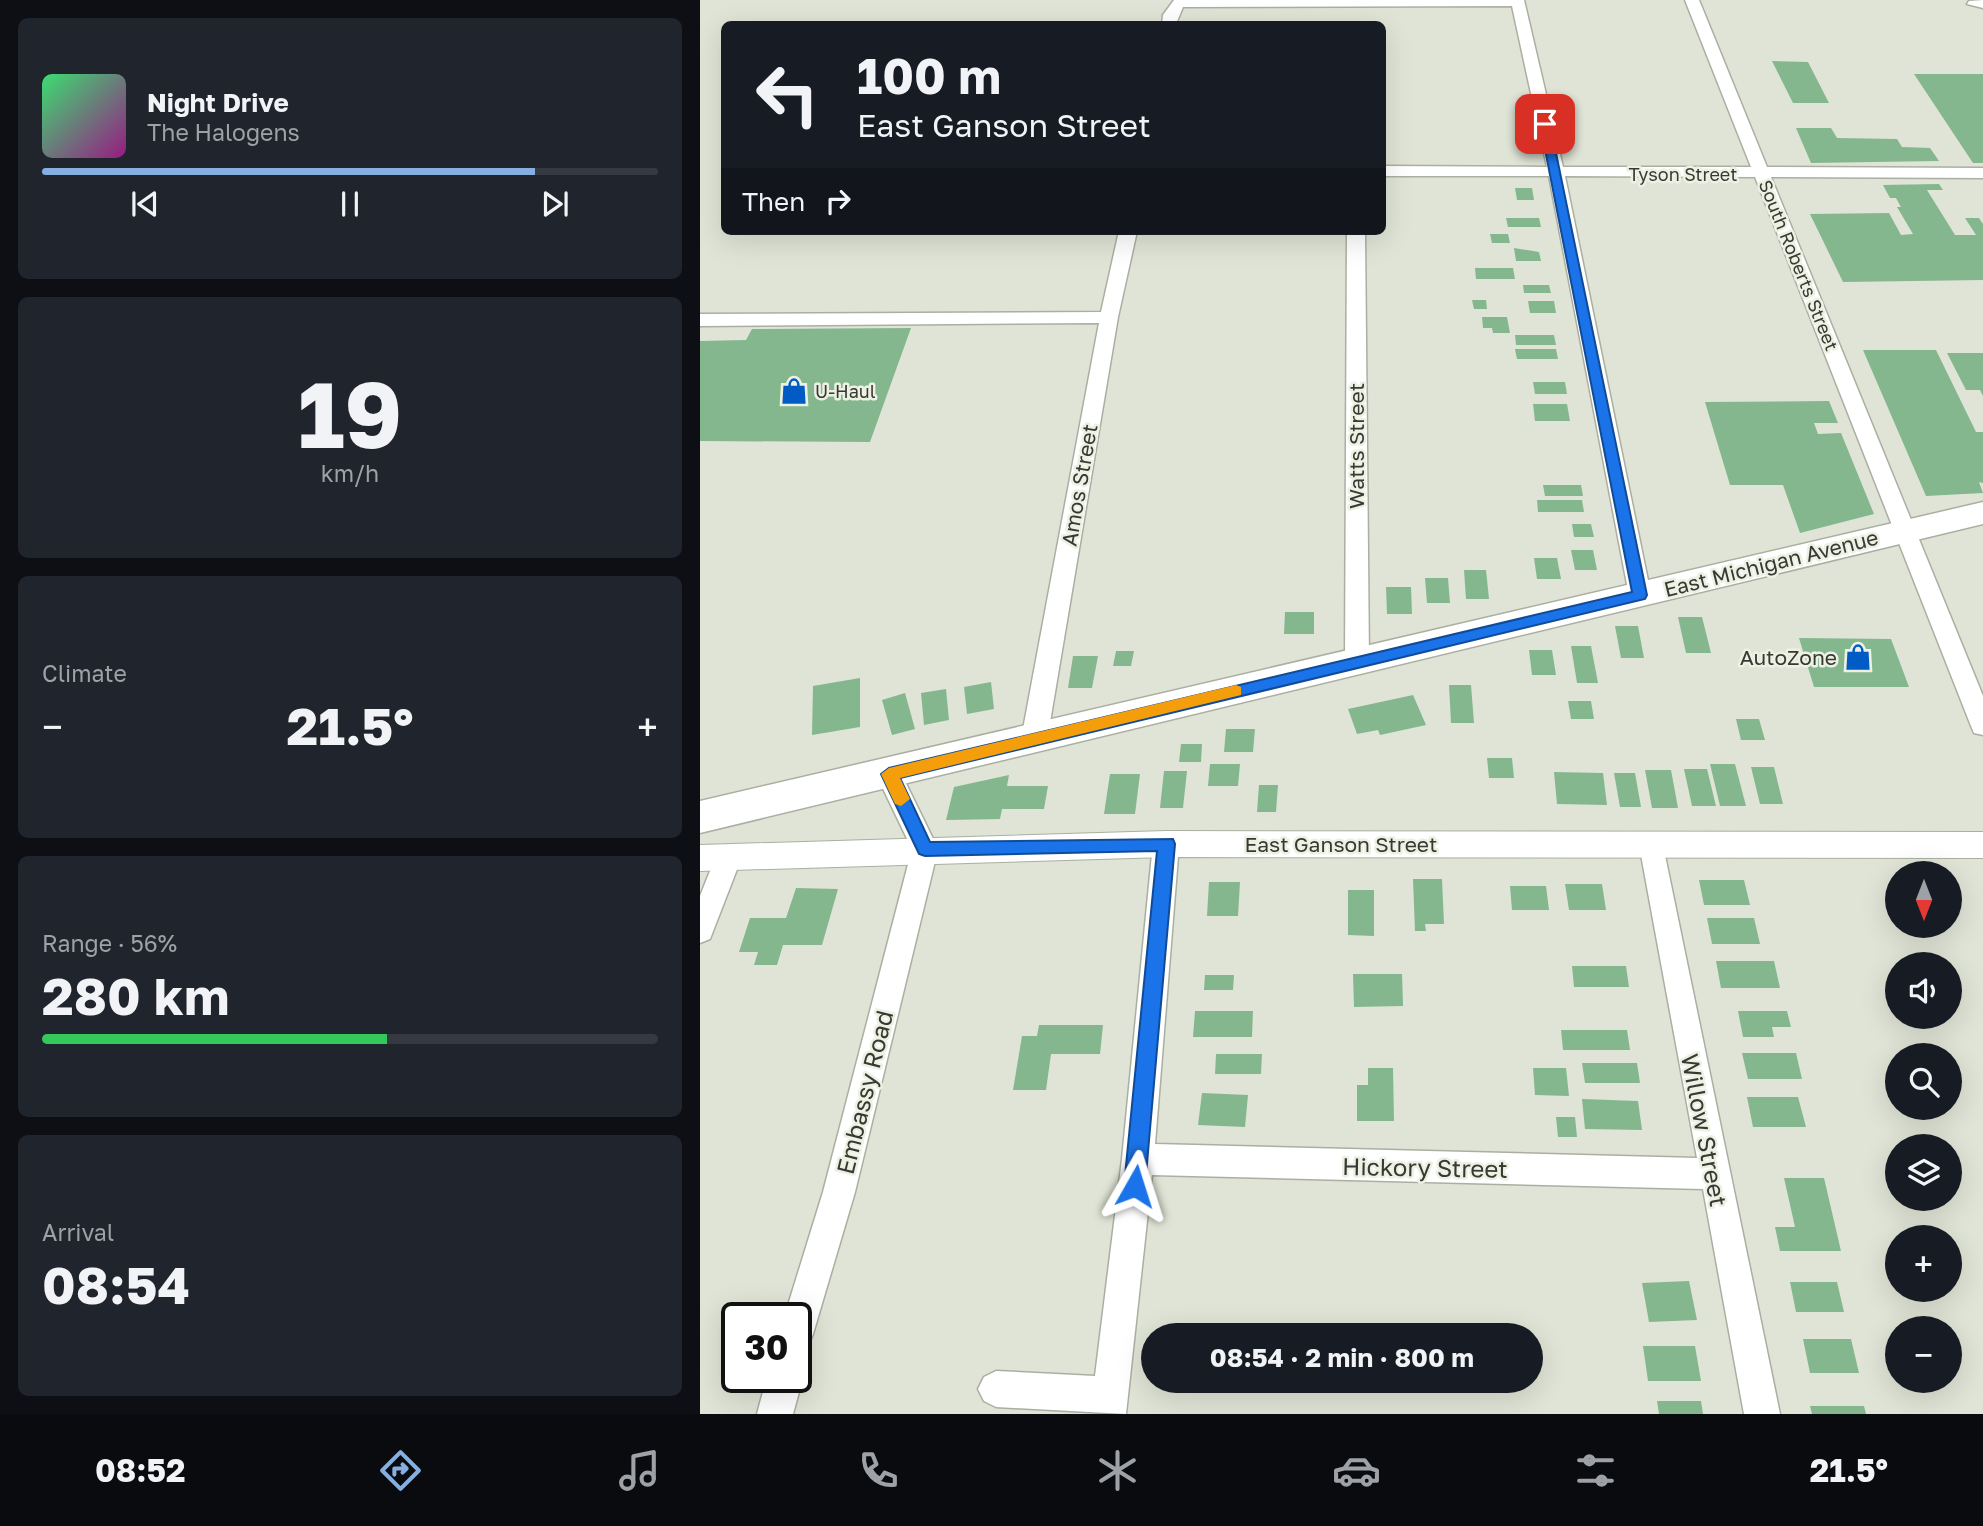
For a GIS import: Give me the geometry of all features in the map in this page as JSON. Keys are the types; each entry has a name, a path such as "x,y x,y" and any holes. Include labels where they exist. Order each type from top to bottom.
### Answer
{"main road":[{"name":"East Michigan Avenue","path":"700,817 1983,513"}],"street":[{"name":"South Roberts Street","path":"1692,0 1983,726"},
{"path":"1169,21 1170,15 1181,2 1349,8 1517,1 1556,173 1640,595"},
{"name":"Tyson Street","path":"1386,171 1983,173"},
{"name":"Amos Street","path":"1034,740 1109,317 1128,235"},
{"name":"Watts Street","path":"1356,235 1357,661"},
{"path":"700,320 1109,317"},
{"path":"889,774 925,849"},
{"path":"996,1390 1109,1404 1138,1159 1166,844"},
{"name":"East Ganson Street","path":"714,858 925,849 1166,844 1983,845"},
{"name":"Willow Street","path":"1652,844 1713,1174 1762,1414"},
{"name":"Embassy Road","path":"806,1302 839,1192 925,849"},
{"path":"700,931 714,858"},
{"name":"Hickory Street","path":"1138,1159 1713,1174"},
{"path":"775,1414 781,1393"}],"building":[{"path":"1772,61 1808,62 1829,103 1793,103"},
{"path":"1914,74 1983,74 1983,163 1973,163"},
{"path":"1796,128 1831,128 1837,138 1897,139 1902,147 1930,148 1939,161 1811,163"},
{"path":"1939,184 1943,190 1927,190 1955,235 1976,235 1965,218 1979,218 1983,224 1983,280 1843,282 1810,214 1889,213 1901,235 1913,234 1897,207 1901,207 1896,198 1890,198 1883,185"},
{"path":"1515,188 1532,188 1534,200 1517,200"},
{"path":"1506,218 1539,218 1541,227 1508,227"},
{"path":"1490,234 1508,234 1510,243 1492,243"},
{"path":"1514,248 1539,252 1541,261 1516,261"},
{"path":"1475,268 1513,268 1515,279 1476,279"},
{"path":"1523,285 1549,285 1551,293 1524,293"},
{"path":"1472,300 1486,300 1487,309 1474,309"},
{"path":"1528,301 1554,301 1556,313 1530,313"},
{"path":"1482,317 1507,317 1510,333 1493,333 1492,328 1483,328"},
{"name":"U-Haul","path":"911,328 870,442 700,441 700,341 746,340 752,329"},
{"path":"1515,335 1554,335 1556,345 1516,345"},
{"path":"1515,349 1556,349 1558,359 1517,359"},
{"path":"1863,350 1936,350 1976,432 1983,432 1983,483 1979,482 1983,493 1926,496"},
{"path":"1947,353 1983,353 1983,396 1980,390 1966,390"},
{"path":"1533,382 1565,382 1567,394 1535,394"},
{"path":"1829,401 1838,423 1814,423 1818,434 1841,433 1874,514 1800,533 1783,485 1730,485 1705,402"},
{"path":"1533,404 1567,404 1570,421 1535,421"},
{"path":"1543,485 1581,485 1583,496 1545,496"},
{"path":"1537,500 1582,500 1584,512 1538,512"},
{"path":"1572,524 1591,524 1594,537 1574,537"},
{"path":"1571,550 1593,550 1597,570 1575,570"},
{"path":"1534,558 1557,558 1561,579 1537,579"},
{"path":"1464,570 1486,570 1489,599 1466,599"},
{"path":"1425,578 1448,578 1450,603 1427,603"},
{"path":"1386,587 1411,587 1412,614 1387,614"},
{"path":"1285,612 1314,612 1314,634 1284,634"},
{"path":"1678,617 1702,617 1711,653 1686,653"},
{"path":"1615,626 1638,626 1644,658 1621,658"},
{"path":"1799,638 1891,639 1909,687 1814,687"},
{"path":"1571,646 1591,646 1598,683 1577,683"},
{"path":"1529,650 1552,650 1556,675 1532,675"},
{"path":"1116,651 1134,651 1131,666 1113,666"},
{"path":"1073,656 1098,656 1092,688 1068,688"},
{"path":"860,678 860,727 812,735 813,686"},
{"path":"991,682 994,709 967,714 964,687"},
{"path":"1449,685 1471,685 1474,723 1451,723"},
{"path":"946,689 949,720 924,725 921,693"},
{"path":"905,693 915,729 892,735 882,700"},
{"path":"1413,695 1426,725 1380,735 1378,730 1357,734 1348,709"},
{"path":"1568,701 1591,701 1594,719 1571,719"},
{"path":"1736,719 1759,719 1765,740 1741,740"},
{"path":"1226,729 1255,729 1253,752 1224,752"},
{"path":"1181,744 1202,744 1201,762 1179,762"},
{"path":"1487,758 1512,758 1514,778 1489,778"},
{"path":"1210,764 1240,764 1238,786 1208,786"},
{"path":"1710,764 1735,764 1746,806 1720,806"},
{"path":"1751,767 1774,767 1783,804 1760,804"},
{"path":"1684,769 1707,769 1716,806 1692,806"},
{"path":"1645,770 1671,770 1678,808 1652,808"},
{"path":"1164,771 1187,771 1183,808 1160,808"},
{"path":"1554,772 1603,773 1607,805 1557,804"},
{"path":"1614,773 1635,773 1641,807 1620,807"},
{"path":"1110,774 1140,774 1135,814 1104,814"},
{"path":"1009,775 1007,786 1048,786 1044,809 1002,809 1000,819 946,820 954,787"},
{"path":"1259,785 1278,785 1276,812 1257,812"},
{"path":"1413,879 1442,879 1444,924 1425,924 1426,931 1415,931"},
{"path":"1699,880 1744,880 1750,905 1704,905"},
{"path":"1209,882 1240,882 1238,916 1207,916"},
{"path":"1565,884 1602,884 1606,910 1569,910"},
{"path":"1510,886 1546,886 1549,910 1512,910"},
{"path":"796,888 838,889 822,945 783,945 777,965 754,965 758,952 739,952 750,918 786,918"},
{"path":"1348,890 1374,890 1374,936 1348,935"},
{"path":"1707,918 1754,918 1760,944 1712,944"},
{"path":"1716,961 1774,961 1780,988 1721,988"},
{"path":"1572,966 1626,966 1629,987 1574,987"},
{"path":"1353,974 1402,974 1403,1006 1354,1007"},
{"path":"1205,975 1234,975 1233,990 1204,990"},
{"path":"1195,1011 1253,1011 1252,1037 1193,1037"},
{"path":"1738,1011 1787,1011 1791,1027 1772,1027 1774,1037 1743,1037"},
{"path":"1039,1025 1103,1025 1100,1054 1051,1054 1046,1090 1013,1090 1022,1036 1037,1036"},
{"path":"1561,1030 1627,1030 1630,1050 1563,1050"},
{"path":"1742,1053 1796,1053 1802,1079 1748,1079"},
{"path":"1216,1054 1262,1054 1261,1074 1215,1074"},
{"path":"1582,1063 1637,1063 1640,1083 1585,1083"},
{"path":"1368,1068 1393,1068 1394,1121 1357,1121 1357,1085 1368,1085"},
{"path":"1533,1068 1566,1068 1569,1096 1535,1095"},
{"path":"1202,1093 1248,1095 1245,1127 1198,1125"},
{"path":"1747,1097 1798,1097 1806,1127 1753,1127"},
{"path":"1582,1099 1638,1101 1642,1130 1585,1129"},
{"path":"1556,1117 1575,1117 1577,1137 1558,1137"},
{"path":"1784,1178 1824,1178 1841,1251 1780,1251 1775,1227 1795,1227"},
{"path":"1689,1281 1697,1320 1649,1322 1642,1283"},
{"path":"1790,1282 1837,1282 1844,1312 1796,1312"},
{"path":"1803,1339 1851,1339 1859,1373 1810,1373"},
{"path":"1643,1346 1695,1346 1701,1381 1648,1381"},
{"path":"1657,1401 1701,1401 1703,1414 1659,1414"},
{"path":"1810,1406 1864,1406 1866,1414 1812,1414"}],"slow traffic":[{"path":"901,799 889,774 1236,691"}],"place":[{"name":"U-Haul","path":"794,391"},
{"name":"AutoZone","path":"1858,657"}],"route":[{"path":"1135,1186 1166,844 925,849 889,774 1640,595 1545,124"}]}
